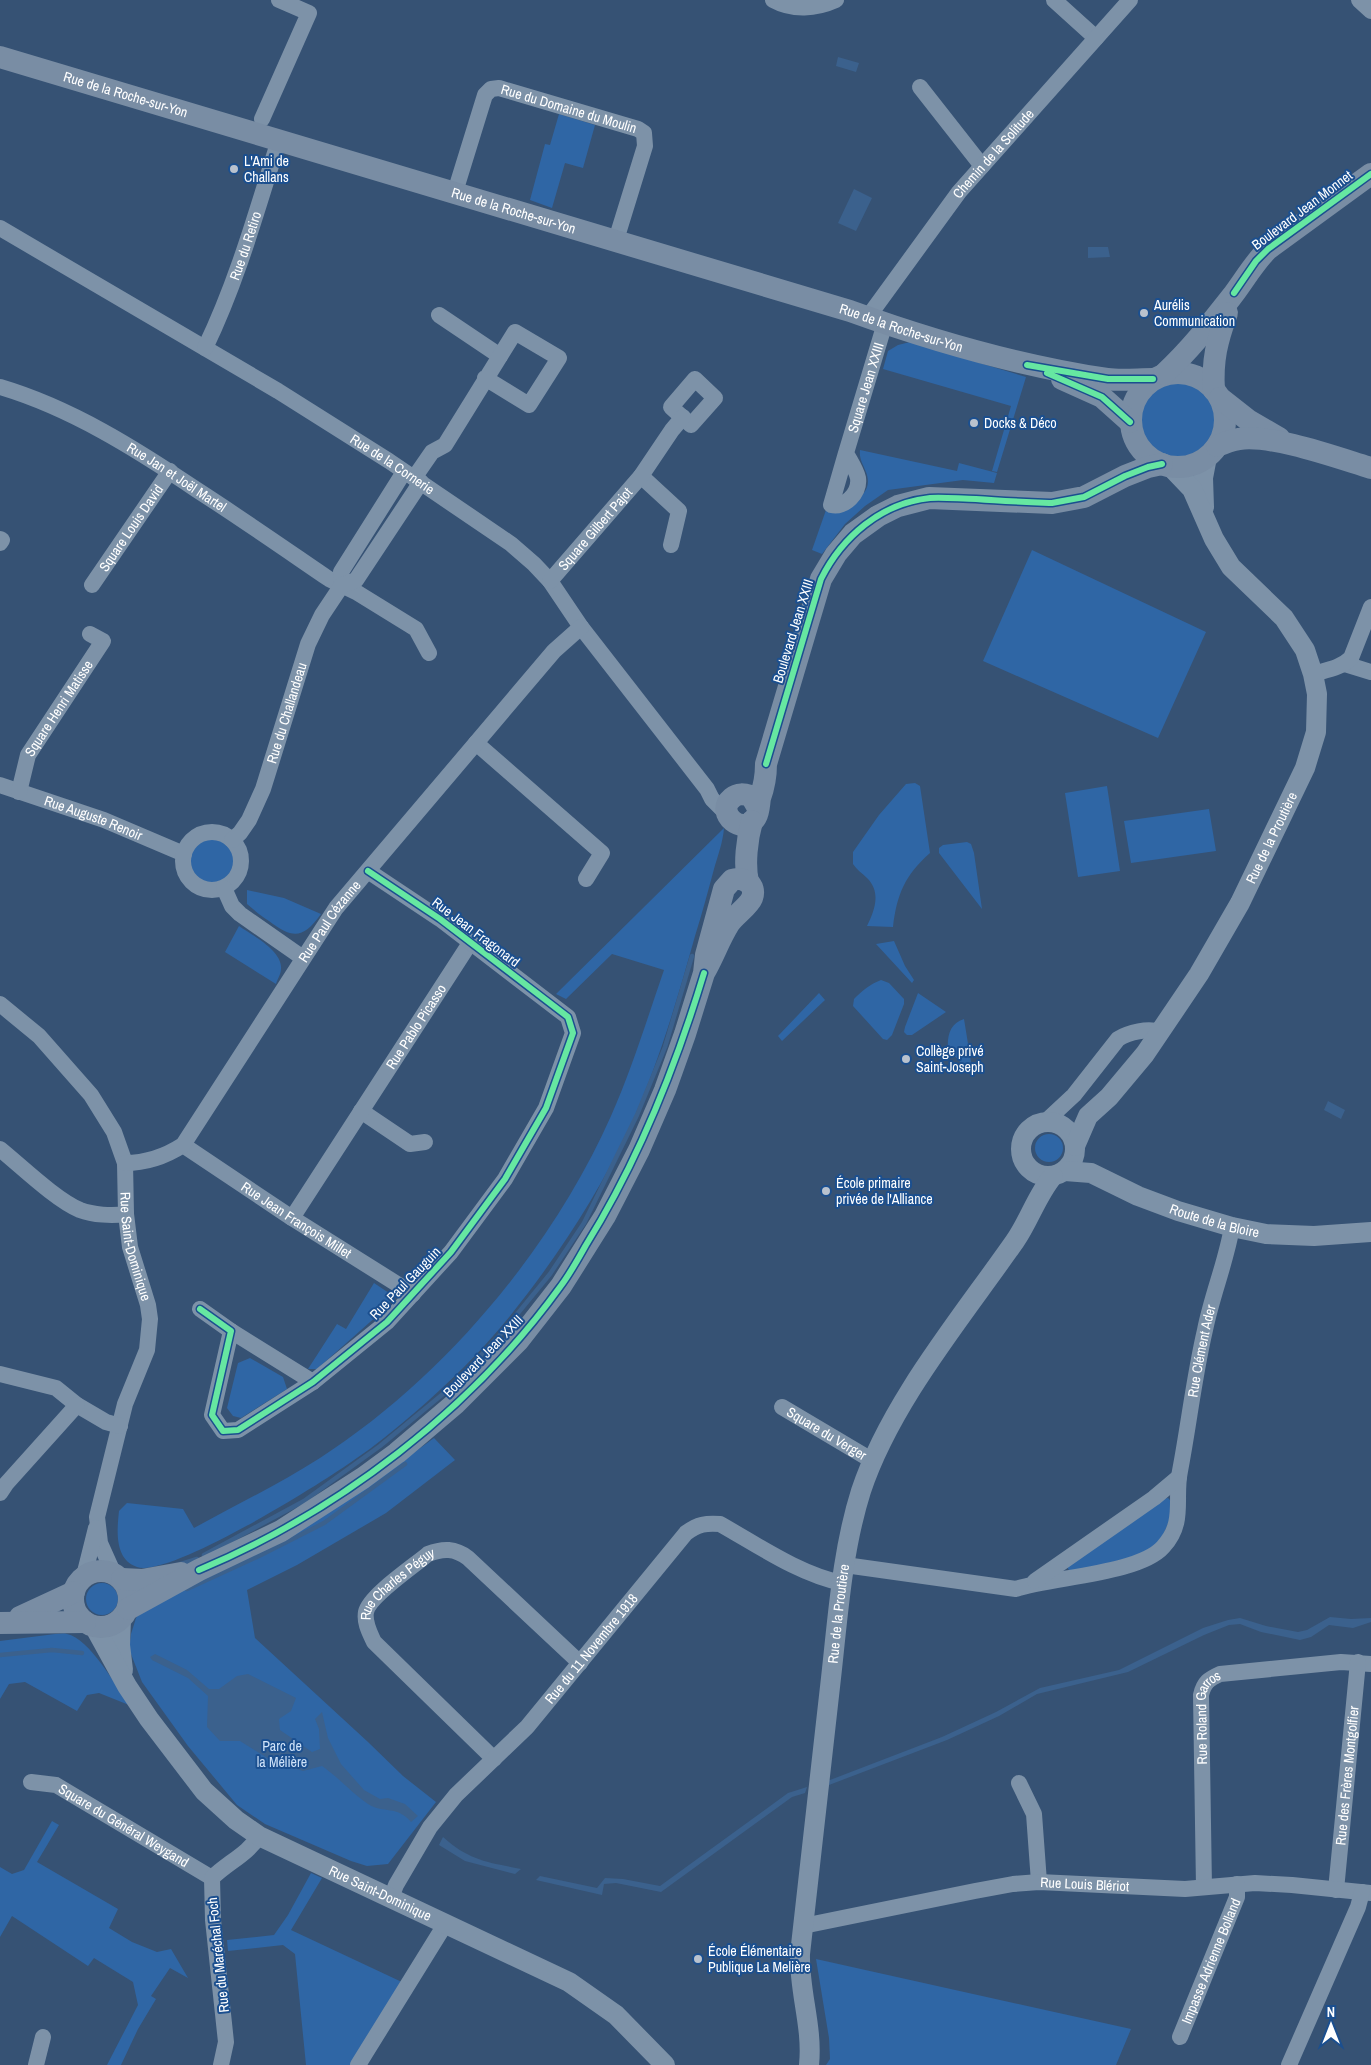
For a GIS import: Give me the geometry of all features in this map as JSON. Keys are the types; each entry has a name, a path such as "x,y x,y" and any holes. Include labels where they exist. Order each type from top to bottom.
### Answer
{"main road":[{"name":"Rue de la Roche-sur-Yon","path":"0,57 616,240 1027,365 1102,397 1132,429"},
{"name":"Boulevard Jean Monnet","path":"1158,377 1191,348 1234,293 1256,261 1268,249 1371,174"},
{"name":"Boulevard Jean Monnet","path":"1217,394 1215,350 1234,293"},
{"name":"Rue de la Roche-sur-Yon","path":"1027,365 1108,379 1158,377"},
{"path":"1102,487 1118,468 1132,429 1131,409 1136,397 1143,387 1158,377 1186,373 1197,376 1263,430 1294,445"},
{"path":"1212,451 1224,427 1225,417 1217,394"},
{"path":"1132,429 1144,454 1166,465 1189,465 1212,451 1239,439 1250,438 1294,445 1371,468"},
{"name":"Boulevard Jean XXIII","path":"199,1570 281,1531 397,1454 456,1403 518,1341 561,1286 605,1216 665,1090 686,1034 704,973 706,955 734,885 736,843 741,809 766,773 766,764 821,579 836,554 853,534 878,516 898,506 929,498 1052,503 1084,497 1141,470 1166,465"},
{"name":"Boulevard Jean XXIII","path":"704,973 714,957 728,925 744,907 730,905 724,898 734,885"},
{"path":"3,1623 44,1607 98,1570 142,1580 199,1570"},
{"path":"3,1623 109,1626 125,1614 199,1570"},
{"path":"118,1576 130,1593 125,1614"},
{"path":"79,1584 73,1599 76,1612 90,1624"}],"street":[{"path":"262,119 309,13 279,0"},
{"path":"773,0 786,6 803,8 818,7 836,0"},
{"path":"1054,0 1096,38"},
{"name":"Chemin de la Solitude","path":"876,320 872,310 959,192 1130,0"},
{"path":"1360,0 1371,11"},
{"path":"920,87 982,166"},
{"name":"Rue du Domaine du Moulin","path":"455,192 485,96 491,89 499,88 638,129 644,133 646,146 616,240"},
{"name":"Rue du Retiro","path":"205,348 246,243 279,140"},
{"name":"Rue de la Cornerie","path":"0,228 278,391 413,477 511,544 534,564 550,582 581,627 707,789 741,809"},
{"path":"439,315 500,356"},
{"name":"Square Jean XXIII","path":"846,452 876,320"},
{"name":"Rue du Challandeau","path":"232,840 240,833 255,809 263,789 308,644 322,615 342,586 341,572 432,452 444,445 485,378 515,332 559,358 529,405 485,378"},
{"name":"Rue Jan et Joël Martel","path":"0,387 47,403 110,435 170,471 342,586 356,592 416,629 429,653"},
{"name":"Square Gilbert Pajot","path":"550,582 641,476 672,430 683,418"},
{"path":"1205,517 1202,487 1212,451"},
{"path":"1166,465 1192,489 1205,517"},
{"name":"Square Louis David","path":"92,585 170,471"},
{"name":"Square Gilbert Pajot","path":"641,476 679,511 671,544"},
{"name":"Rue de la Proutière","path":"810,2065 810,2037 800,1967 803,1926 844,1574 860,1494 873,1461 908,1396 942,1343 1015,1240 1059,1173 1072,1163 1088,1116 1109,1097 1160,1032 1199,974 1240,903 1305,768 1312,749 1318,713 1313,674 1305,650 1284,618 1231,566 1214,539 1205,517"},
{"path":"0,539 2,540 0,543"},
{"path":"1346,664 1354,651 1371,607"},
{"name":"Rue Paul Cézanne","path":"183,1145 336,908 554,651 581,627"},
{"name":"Square Henri Matisse","path":"19,792 28,755 103,641 90,634"},
{"path":"1313,674 1346,664 1371,672"},
{"path":"476,743 602,853 586,879"},
{"name":"Rue Auguste Renoir","path":"0,785 104,820 184,854"},
{"path":"214,832 232,840 239,850 241,863 234,880 224,888 210,890 191,881 184,868 184,854 190,843 201,834 214,832"},
{"name":"Rue Jean Fragonard","path":"368,870 440,919 568,1017"},
{"path":"224,888 232,906 240,914 303,958"},
{"name":"Rue Pablo Picasso","path":"292,1218 470,943"},
{"name":"Rue Saint-Dominique","path":"0,1004 39,1036 91,1095 114,1132 125,1163 126,1214 130,1247 148,1305 150,1319 147,1350 126,1404 99,1506 97,1526 79,1584"},
{"name":"Rue Paul Gauguin","path":"231,1331 212,1415 223,1431 238,1430 313,1382 387,1322 451,1252 505,1179 546,1108 573,1033 568,1017"},
{"path":"1052,1123 1118,1039 1130,1034 1153,1030 1160,1032"},
{"path":"361,1111 410,1144 425,1142"},
{"path":"1033,1212 1031,1178 1021,1152 1022,1141 1032,1127 1088,1116"},
{"path":"1052,1123 1072,1135 1076,1147 1091,1173"},
{"path":"125,1163 134,1163 169,1154 183,1145"},
{"name":"Rue Jean François Millet","path":"183,1145 292,1218 413,1294"},
{"path":"0,1149 61,1198 80,1210 112,1215 126,1214"},
{"path":"1027,1166 1038,1174 1059,1173"},
{"name":"Route de la Bloire","path":"1059,1173 1091,1173 1146,1199 1178,1211 1232,1227 1266,1234 1291,1236 1371,1232"},
{"name":"Rue Clément Ader","path":"844,1574 1016,1588 1033,1583 1119,1568 1144,1560 1163,1548 1171,1535 1180,1510 1179,1477 1205,1328 1232,1227"},
{"path":"200,1309 231,1331 313,1382"},
{"path":"0,1374 56,1388 76,1405 106,1422 120,1426"},
{"path":"0,1493 76,1405"},
{"name":"Square du Verger","path":"782,1407 873,1461"},
{"name":"Rue Clément Ader","path":"1033,1583 1154,1498 1179,1477"},
{"name":"Rue du 11 Novembre 1918","path":"391,1898 396,1885 430,1827 456,1795 527,1727 686,1533 696,1525 720,1524 802,1570 830,1580 844,1574"},
{"name":"Rue Saint-Dominique","path":"97,1526 100,1543 118,1576"},
{"name":"Rue Charles Péguy","path":"494,1759 374,1642 366,1624 366,1612 372,1600 428,1554 439,1549 452,1549 468,1558 580,1663"},
{"name":"Rue Saint-Dominique","path":"125,1614 121,1659 127,1686"},
{"name":"Rue Saint-Dominique","path":"90,1624 149,1719 204,1791 236,1820 260,1836 569,1982 616,2015 665,2065"},
{"name":"Rue Roland Garros","path":"1204,1887 1201,1695 1203,1686 1209,1678 1220,1674 1303,1665 1364,1663"},
{"name":"Rue des Frères Montgolfier","path":"1336,1890 1364,1663"},
{"name":"Square du Général Weygand","path":"31,1782 56,1785 212,1878"},
{"path":"1019,1783 1034,1814 1039,1882"},
{"name":"Rue du Maréchal Foch","path":"221,2065 226,2042 213,1913 212,1878 221,1869 237,1859 260,1836"},
{"name":"Rue Louis Blériot","path":"803,1926 975,1891 1013,1884 1039,1882 1160,1888 1237,1884 1292,1885 1367,1893"},
{"name":"Impasse Adrienne Bolland","path":"1180,2037 1237,1897 1237,1884"},
{"path":"1289,2065 1358,1907 1367,1893"},
{"path":"358,2065 446,1923"},
{"path":"36,2065 43,2037"}],"green space":[{"path":"559,114 595,125 583,168 565,163 552,208 530,200 545,144 550,145"},
{"path":"910,342 1026,377 997,472 992,471 1011,406 883,369 888,351 898,345"},
{"path":"1177,381 1191,384 1204,392 1212,405 1215,419 1212,433 1204,446 1191,454 1177,457 1163,454 1150,446 1142,433 1139,419 1142,405 1150,392 1163,384"},
{"path":"860,450 957,471 959,463 997,473 994,483 963,480 888,490 865,506 845,524 822,554 812,550 826,510 849,503 862,495 866,489 868,481"},
{"path":"1032,550 1206,632 1158,738 983,661"},
{"path":"915,783 920,786 930,853 908,877 897,905 893,927 867,926 874,908 874,890 872,884 853,864 853,852 879,815 906,784"},
{"path":"1107,786 1120,871 1078,877 1065,793"},
{"path":"1209,809 1216,851 1131,863 1124,821"},
{"path":"724,828 703,911 674,1009 630,1127 618,1152 576,1225 510,1316 476,1355 426,1403 377,1444 337,1472 280,1507 212,1544 154,1567 137,1567 130,1563 124,1558 121,1551 118,1535 119,1511 127,1503 183,1509 194,1528 289,1477 365,1426 409,1390 451,1350 490,1307 525,1262 558,1214 587,1166 626,1080 664,970 612,954 566,999 556,994"},
{"path":"208,838 216,838 225,842 231,848 235,861 231,874 225,880 216,884 208,884 199,880 193,874 189,865 189,857 193,848 199,842"},
{"path":"967,842 971,844 974,853 982,909 939,853 939,848 943,845"},
{"path":"247,890 284,898 321,914 303,932 291,933 277,927 247,904"},
{"path":"239,926 266,944 277,956 281,969 276,984 225,952"},
{"path":"894,941 905,966 914,980 912,983 876,944"},
{"path":"881,980 889,983 904,999 904,1004 892,1035 887,1040 883,1039 853,1006 854,999 860,993"},
{"path":"819,993 825,1000 782,1041 778,1036"},
{"path":"918,993 946,1012 912,1035 907,1035 904,1032 905,1027"},
{"path":"964,1019 971,1062 969,1066 964,1066 948,1049 950,1031 955,1024"},
{"path":"1049,1134 1059,1138 1063,1148 1059,1158 1049,1162 1039,1158 1035,1148 1039,1138"},
{"path":"374,1283 389,1293 392,1298 387,1307 317,1369 308,1369 337,1324 346,1329"},
{"path":"250,1358 283,1377 287,1389 241,1418 233,1416 227,1408 238,1363"},
{"name":"Parc de la Mélière","path":"434,1438 455,1460 386,1513 297,1565 247,1590 255,1638 403,1776 436,1802 388,1864 367,1866 265,1824 237,1805 188,1746 142,1682 129,1649 131,1634 136,1618 148,1602 364,1489"},
{"path":"1168,1498 1173,1503 1174,1510 1159,1544 1145,1554 1072,1572 1068,1569 1068,1564 1163,1499"},
{"path":"102,1583 108,1584 113,1588 117,1593 117,1605 113,1610 108,1614 102,1615 96,1614 91,1610 87,1605 86,1599 87,1593 91,1588 96,1584"},
{"path":"67,1634 84,1644 102,1664 129,1705 99,1693 87,1695 77,1711 25,1682 9,1684 0,1699 0,1641"},
{"path":"52,1821 59,1825 37,1862 118,1909 109,1928 132,1942 157,1952 171,1949 188,1978 170,1968 151,1996 156,1999 138,2029 121,2065 107,2065 138,2005 133,1982 94,1958 88,1966 12,1916 0,1937 0,1867 12,1874 24,1870"},
{"path":"311,1873 322,1878 291,1930 404,1983 353,2065 306,2065 295,1954 283,1945 228,1951 227,1940 274,1935 288,1915"},
{"path":"816,1959 1131,2029 1116,2065 826,2065 830,2059 829,2038"}],"shaded area":[{"path":"838,57 859,63 856,72 836,66"},
{"path":"854,189 872,198 856,231 838,223"},
{"path":"1088,247 1108,247 1110,257 1088,258"},
{"path":"1328,1101 1345,1110 1341,1119 1324,1110"},
{"path":"1330,1617 1371,1618 1371,1622 1353,1628 1329,1625 1311,1637 1300,1640 1261,1632 1240,1624 1229,1625 1128,1672 1037,1694 999,1716 947,1740 829,1785 828,1788 827,1780 942,1737 996,1712 1040,1688 1119,1670 1203,1628 1240,1618 1266,1626 1298,1632 1307,1630"},
{"path":"155,1654 187,1670 209,1689 219,1689 237,1676 248,1674 296,1698 291,1711 279,1719 280,1730 312,1752 320,1749 319,1729 315,1719 322,1712 328,1738 341,1764 364,1790 380,1799 388,1798 405,1804 418,1816 411,1822 401,1813 380,1809 368,1804 322,1766 303,1771 274,1762 240,1741 220,1741 207,1727 208,1696 188,1678 152,1660 150,1657"},
{"path":"807,1787 805,1793 792,1797 661,1892 616,1883 604,1884 602,1895 536,1880 540,1876 597,1888 605,1878 623,1879 660,1886 788,1793"},
{"path":"443,1837 471,1856 488,1862 521,1869 515,1874 465,1861 439,1845"}],"waterway":[{"path":"204,1555 304,1501 380,1446 449,1389 500,1335 550,1274 584,1223 637,1115 665,1047 692,956"},
{"path":"187,1589 324,1523 405,1464"},
{"path":"181,1564 197,1559"},
{"path":"0,1655 52,1650 82,1653"}],"cycle path":[{"path":"1234,293 1256,261 1268,249 1371,174"},
{"path":"1027,365 1108,379 1153,379"},
{"path":"1047,373 1102,397 1130,422"},
{"path":"766,764 821,579 840,549 865,525 895,507 912,501 930,498 1052,503 1084,497 1125,476 1162,464"},
{"path":"200,1309 231,1331 212,1415 223,1431 238,1430 313,1382 387,1322 451,1252 505,1179 546,1108 573,1033 568,1017 440,919 368,871"},
{"path":"199,1570 251,1546 302,1519 398,1453 486,1375 525,1332 567,1277 623,1180 668,1079 704,973"}],"place":[{"name":"L'Ami de Challans","path":"234,169"},
{"name":"Aurélis Communication","path":"1144,313"},
{"name":"Docks & Déco","path":"974,423"},
{"name":"Collège privé Saint-Joseph","path":"906,1059"},
{"name":"École primaire privée de l'Alliance","path":"826,1191"},
{"name":"École Élémentaire Publique La Melière","path":"698,1959"}]}
